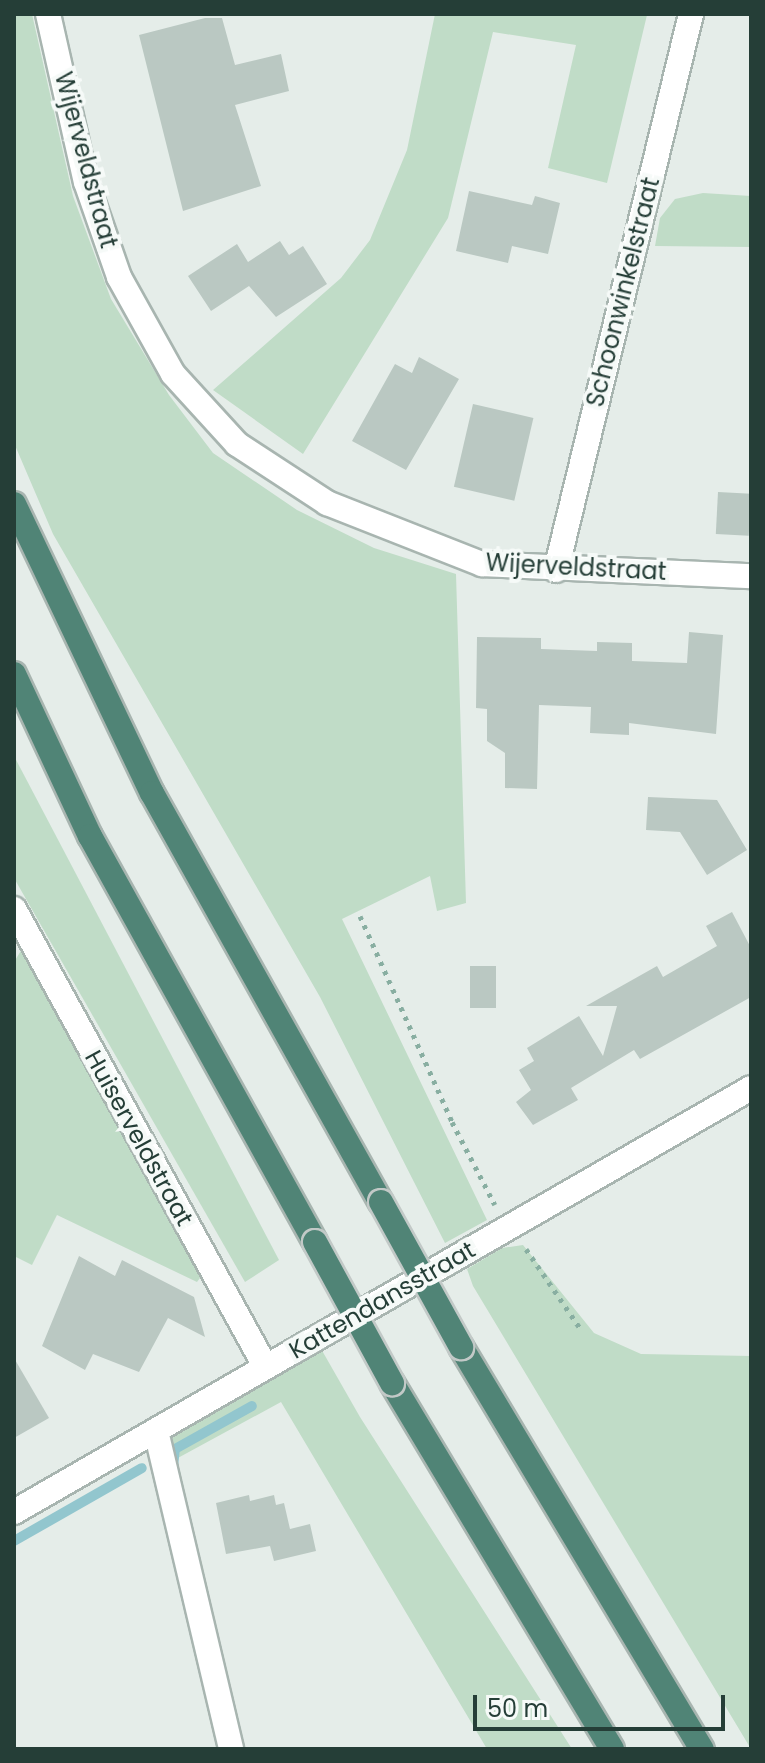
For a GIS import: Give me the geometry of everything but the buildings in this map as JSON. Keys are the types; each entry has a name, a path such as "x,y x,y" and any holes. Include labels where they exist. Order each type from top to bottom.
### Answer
{"highway":[{"path":"14,504 152,793 461,1347 702,1749"},
{"path":"14,674 90,836 392,1383 612,1749"}],"street":[{"name":"Wijerveldstraat","path":"48,14 86,182 119,277 173,374 237,444 327,503 482,564 556,570 751,576"},
{"name":"Schoonwinkelstraat","path":"556,570 691,14"},
{"name":"Huiserveldstraat","path":"14,909 265,1366"},
{"name":"Kattendansstraat","path":"14,1512 751,1088"},
{"path":"156,1431 231,1749"}],"path":[{"path":"360,916 479,1181 582,1331"}],"green space":[{"path":"14,14 32,14 73,196 111,299 169,395 213,453 297,510 374,548 456,574 466,903 437,911 430,876 342,919 487,1220 445,1243 320,997 53,534 14,443"},
{"path":"435,14 647,15 607,183 548,168 576,45 493,32 448,218 303,454 213,390 341,278 370,240 407,150"},
{"path":"703,193 751,196 751,247 655,246 660,218 675,199"},
{"path":"14,756 279,1260 245,1282 14,878"},
{"path":"22,949 211,1263 197,1282 57,1215 32,1265 14,1256 14,962"},
{"path":"523,1245 594,1333 641,1354 751,1356 751,1749 473,1286 467,1269 502,1248"},
{"path":"320,1347 360,1417 572,1749 487,1749 281,1402 176,1459 172,1438"}],"waterway":[{"path":"173,1467 175,1449 252,1406"},
{"path":"14,1541 142,1468"}]}
